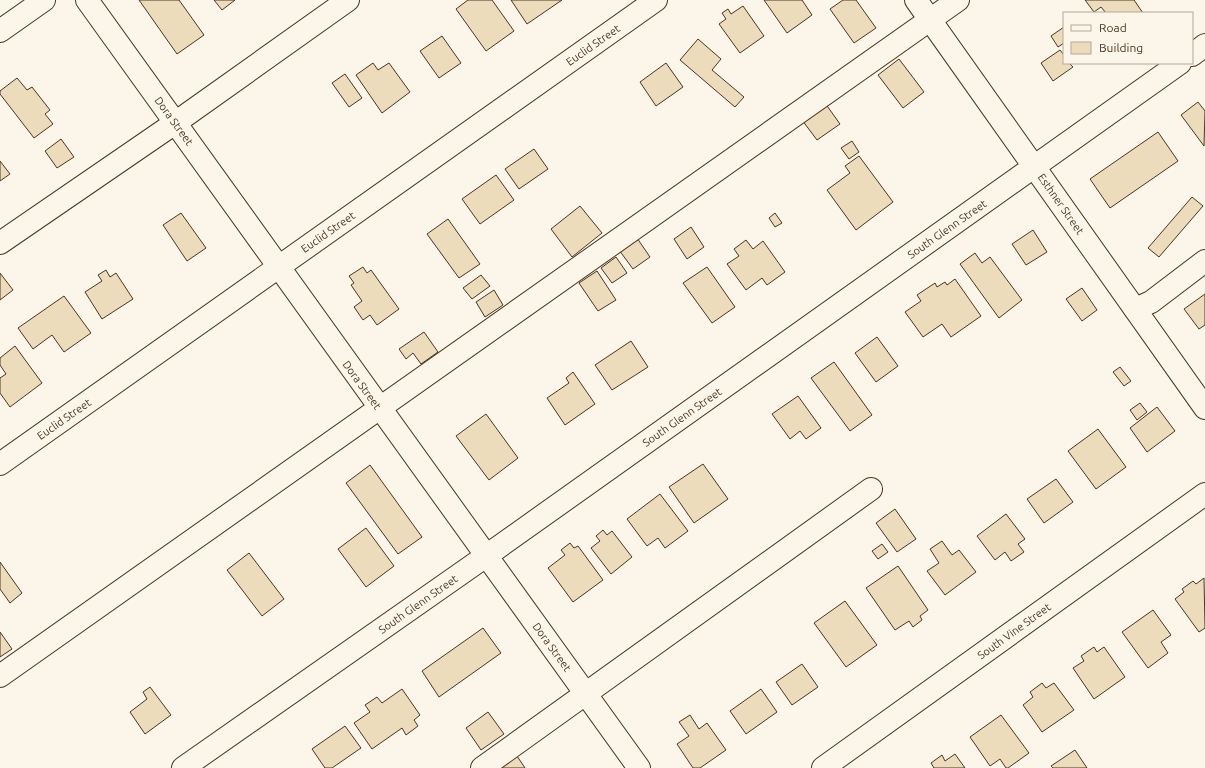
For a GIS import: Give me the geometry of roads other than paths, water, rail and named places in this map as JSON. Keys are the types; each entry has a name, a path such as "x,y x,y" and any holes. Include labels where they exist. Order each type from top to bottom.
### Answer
{"street":[{"path":"0,31 44,0"},
{"name":"Dora Street","path":"87,0 639,768"},
{"path":"0,243 175,123 348,0"},
{"name":"Euclid Street","path":"0,464 656,0"},
{"name":"Esthner Street","path":"916,0 1205,408"},
{"path":"0,676 958,0"},
{"path":"1193,54 1205,45"},
{"name":"South Glenn Street","path":"183,768 486,556 1179,64"},
{"path":"1135,309 1151,302 1205,261"},
{"path":"482,768 871,490"},
{"name":"South Vine Street","path":"822,768 1205,494"}]}
